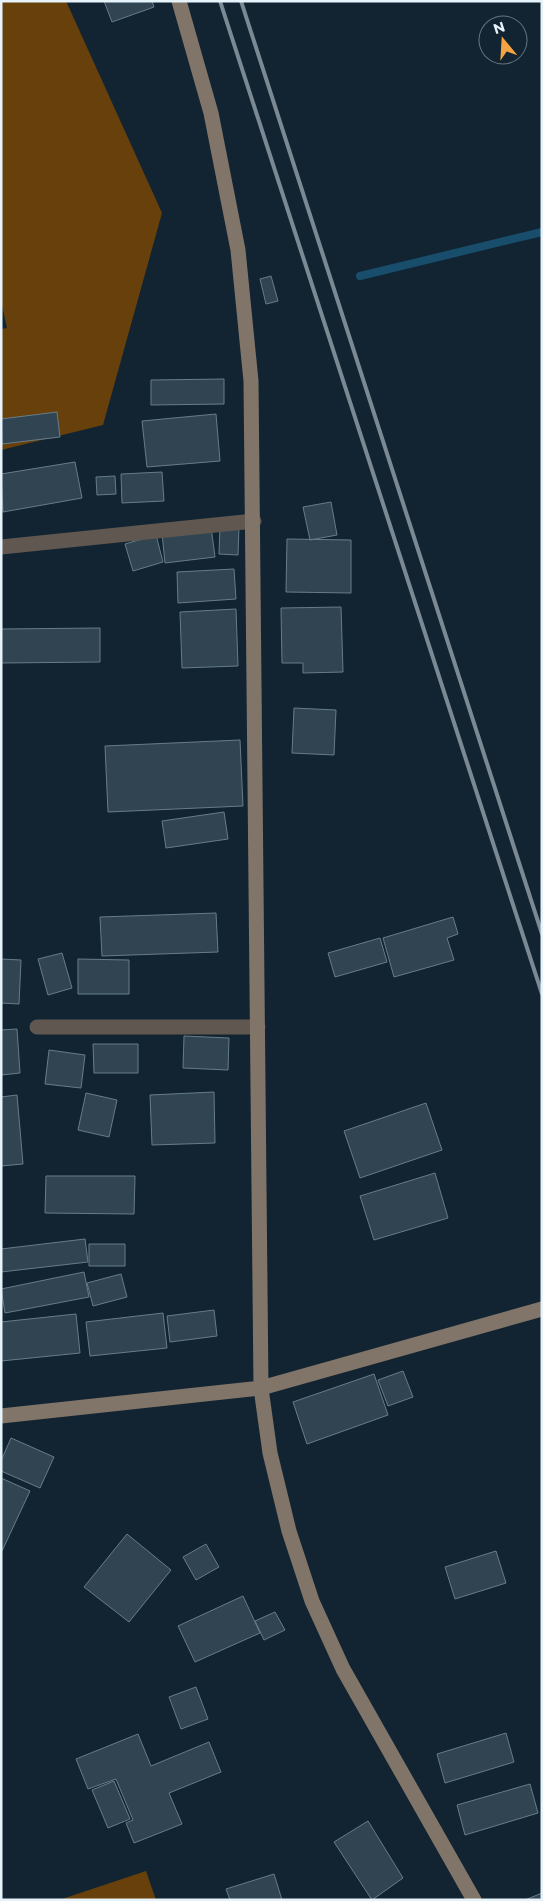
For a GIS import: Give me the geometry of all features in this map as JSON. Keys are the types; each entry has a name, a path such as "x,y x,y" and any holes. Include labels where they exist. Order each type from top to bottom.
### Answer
{"main road":[{"path":"179,1 211,113 238,250 251,381 254,521 261,1388 272,1462 289,1531 312,1601 343,1669 474,1900"},
{"path":"1,1416 261,1388 542,1310"}],"street":[{"path":"1,547 254,521"},
{"path":"37,1027 258,1027"}],"shaded area":[{"path":"1,1 66,1 162,213 103,425 1,450 1,329 7,328 1,301"},
{"path":"146,1871 156,1900 59,1900"}],"building":[{"path":"104,1 152,1 154,7 112,22"},
{"path":"271,276 278,301 266,304 260,279"},
{"path":"224,379 224,404 151,405 151,380"},
{"path":"57,412 60,437 2,444 1,419"},
{"path":"216,414 220,461 147,467 142,421"},
{"path":"75,462 82,498 3,512 1,474"},
{"path":"162,472 164,501 122,503 121,474"},
{"path":"115,476 116,494 97,495 96,477"},
{"path":"331,502 337,535 310,540 303,507"},
{"path":"220,526 239,526 238,555 219,554"},
{"path":"211,527 215,557 165,563 162,533"},
{"path":"156,535 163,562 133,571 125,544"},
{"path":"287,539 351,540 351,593 286,592"},
{"path":"234,569 236,599 178,603 177,572"},
{"path":"341,607 343,672 303,673 303,663 282,663 281,608"},
{"path":"236,609 238,666 182,668 180,612"},
{"path":"100,628 100,662 1,663 1,629"},
{"path":"294,708 336,710 334,755 292,753"},
{"path":"240,740 243,806 108,812 105,746"},
{"path":"224,812 228,839 166,848 162,821"},
{"path":"216,913 218,952 102,956 100,917"},
{"path":"453,917 458,934 447,938 454,960 394,977 383,938"},
{"path":"380,938 387,962 335,977 328,953"},
{"path":"62,953 72,988 48,995 38,959"},
{"path":"1,959 21,960 19,1004 1,1003"},
{"path":"78,959 129,960 129,994 78,994"},
{"path":"17,1029 20,1073 1,1075 1,1030"},
{"path":"184,1036 229,1038 228,1070 183,1068"},
{"path":"93,1044 138,1044 138,1073 94,1073"},
{"path":"49,1050 85,1055 81,1088 45,1084"},
{"path":"214,1092 215,1143 152,1145 150,1095"},
{"path":"86,1093 117,1100 109,1137 78,1130"},
{"path":"17,1095 23,1164 1,1166 1,1097"},
{"path":"426,1103 442,1150 360,1178 344,1131"},
{"path":"435,1173 448,1218 374,1240 360,1196"},
{"path":"46,1176 135,1176 134,1214 45,1213"},
{"path":"85,1239 88,1262 1,1272 1,1249"},
{"path":"89,1244 125,1244 125,1266 89,1266"},
{"path":"84,1272 89,1297 5,1313 1,1289"},
{"path":"121,1274 127,1297 93,1306 87,1283"},
{"path":"214,1310 217,1336 170,1342 167,1316"},
{"path":"163,1313 167,1348 90,1356 86,1322"},
{"path":"76,1314 80,1353 1,1361 1,1322"},
{"path":"403,1371 413,1397 388,1406 378,1380"},
{"path":"374,1374 388,1415 307,1444 293,1402"},
{"path":"11,1438 54,1457 40,1488 1,1471 1,1461"},
{"path":"1,1478 30,1491 2,1551 1,1551"},
{"path":"127,1534 171,1570 129,1622 84,1587"},
{"path":"206,1544 219,1567 196,1580 183,1557"},
{"path":"496,1551 506,1583 455,1599 445,1567"},
{"path":"243,1596 260,1633 195,1662 178,1626"},
{"path":"275,1612 285,1630 264,1640 255,1621"},
{"path":"196,1687 208,1719 181,1729 169,1697"},
{"path":"506,1733 514,1762 445,1783 437,1754"},
{"path":"138,1734 151,1766 209,1742 221,1772 169,1793 182,1824 134,1843 126,1823 133,1820 116,1779 88,1789 76,1759"},
{"path":"114,1781 130,1819 108,1828 92,1790"},
{"path":"530,1784 538,1813 465,1835 457,1805"},
{"path":"368,1821 403,1878 372,1900 334,1842"},
{"path":"274,1874 282,1900 230,1900 226,1889"},
{"path":"542,1893 542,1900 525,1900"}],"waterway":[{"path":"360,276 542,232"}],"railway":[{"path":"220,1 542,994"},
{"path":"241,1 542,934"}]}
